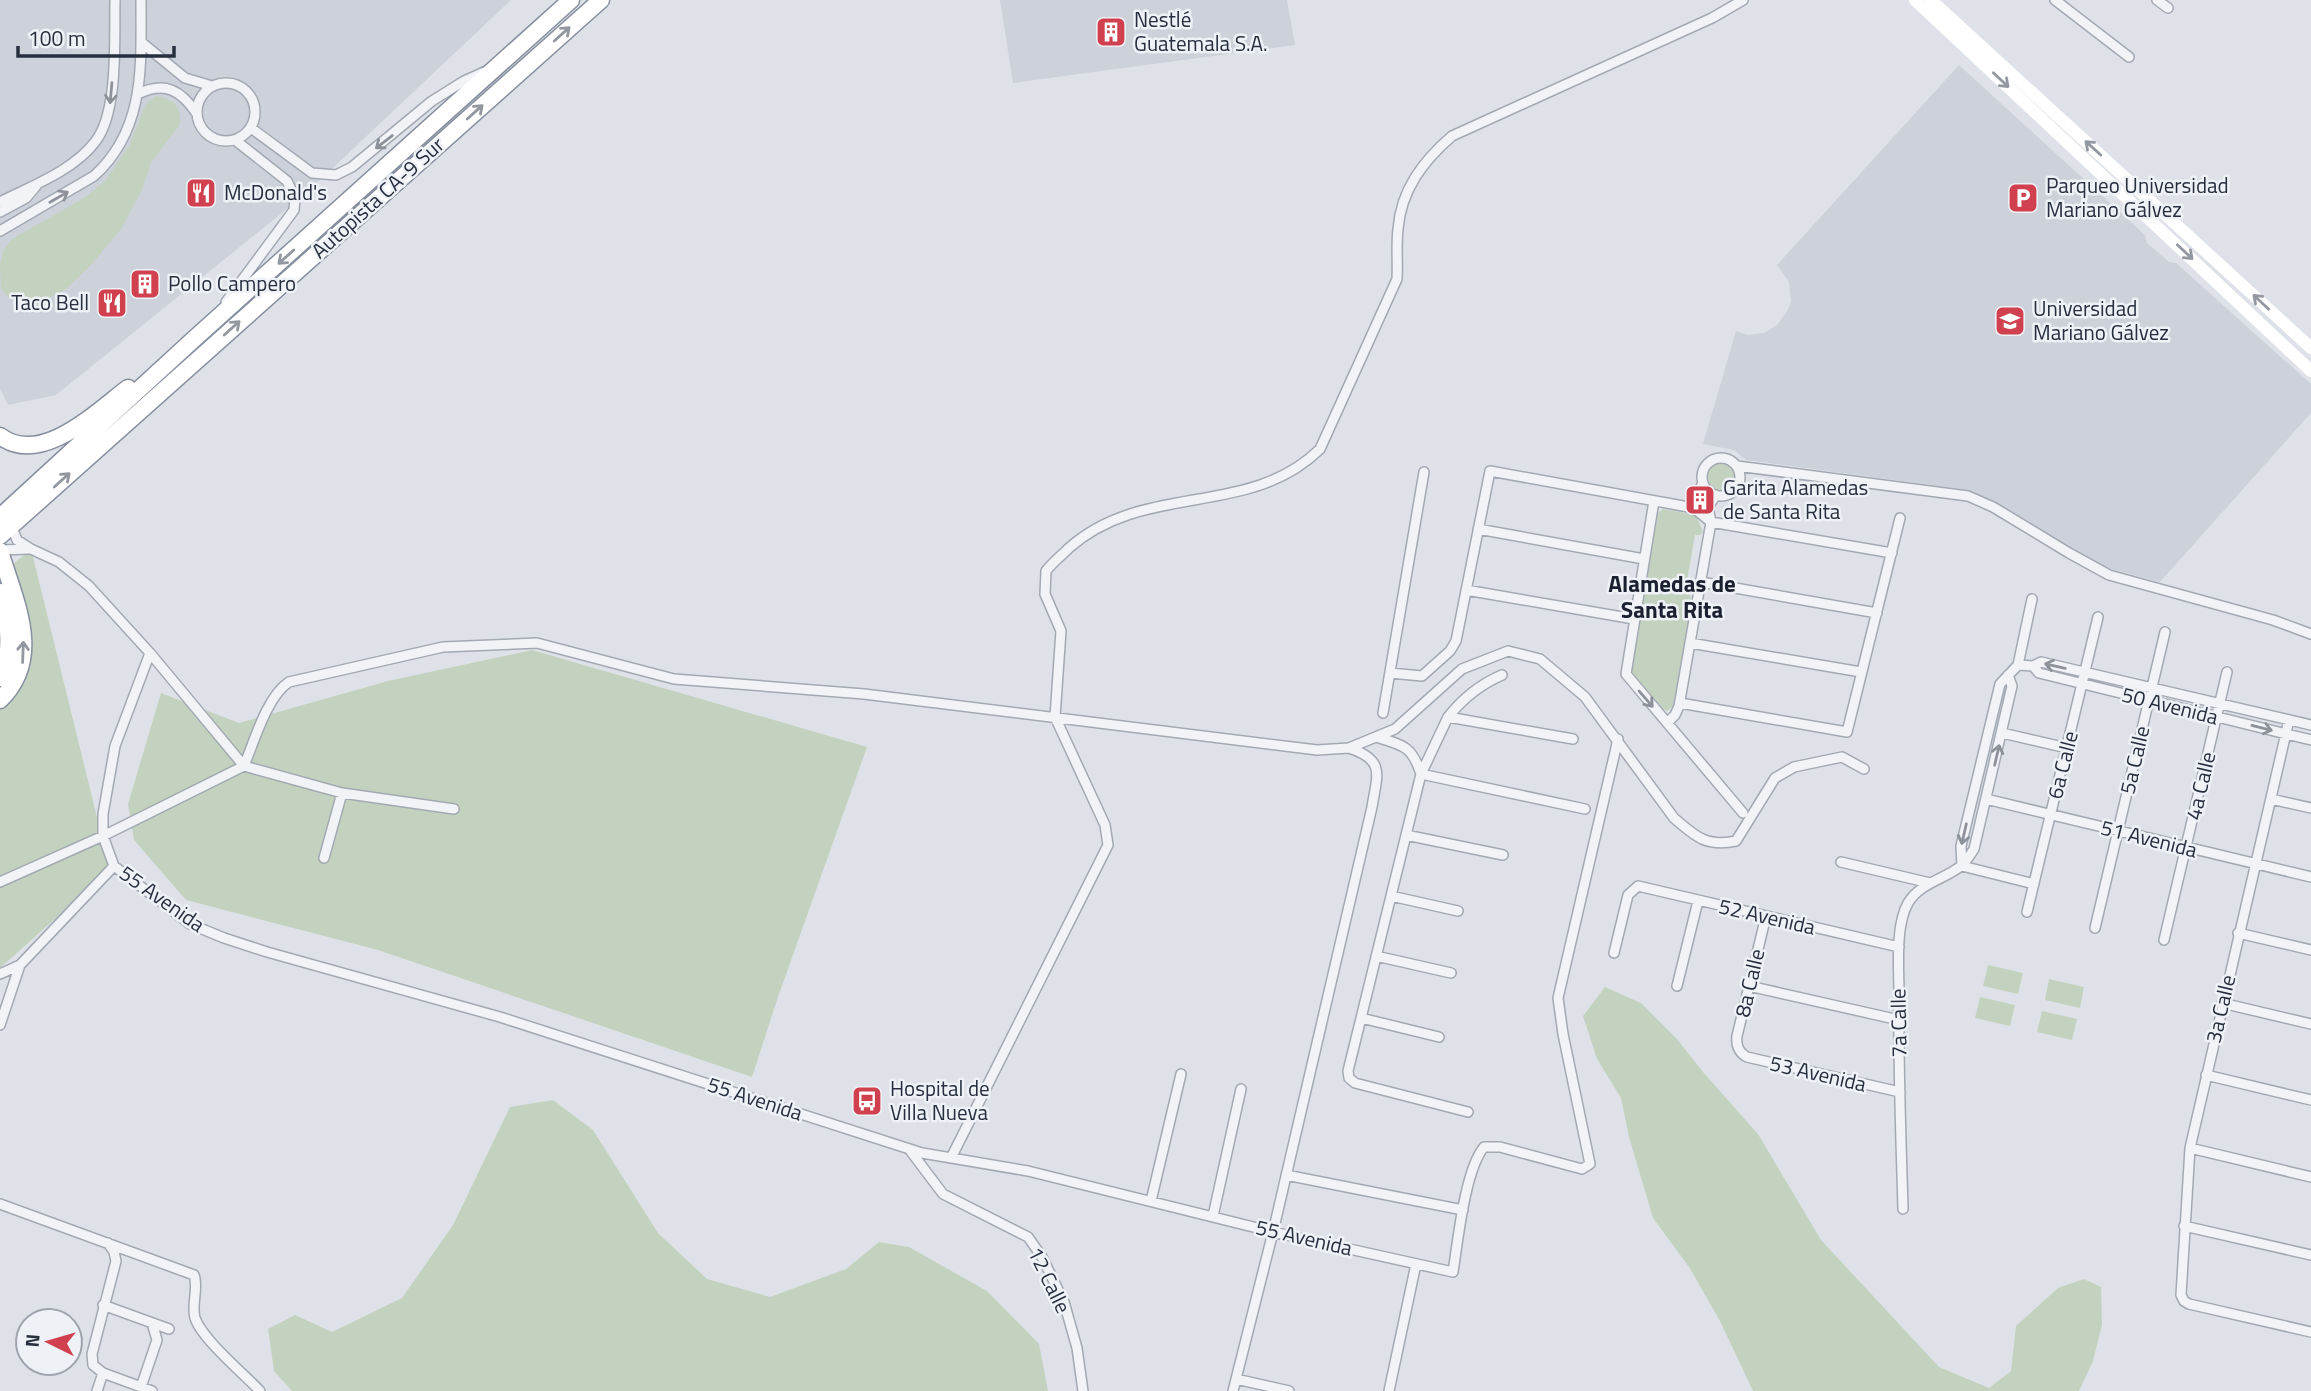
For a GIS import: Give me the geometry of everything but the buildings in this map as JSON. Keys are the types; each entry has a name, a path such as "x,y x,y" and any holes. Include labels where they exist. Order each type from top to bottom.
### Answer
{"highway":[{"name":"Autopista CA-9 Sur","path":"4,526 210,324 571,0"},
{"name":"Autopista CA-9 Sur","path":"4,526 601,0"},
{"path":"0,436 21,446 54,439 76,426 194,339"},
{"path":"0,551 9,652 0,678"},
{"path":"0,700 12,689 21,671 25,652 5,597"}],"main road":[{"path":"1915,0 2311,371"},
{"path":"1931,0 2311,348"}],"street":[{"path":"0,202 63,169 84,154 102,133 111,96 115,0"},
{"path":"0,231 81,185 105,166 120,145 131,123 138,94 141,0"},
{"path":"952,1156 1108,845 1105,825 1055,717 1061,631 1045,594 1046,571 1084,535 1106,522 1143,509 1214,497 1272,482 1295,470 1320,449 1396,279 1399,259 1397,232 1405,197 1417,173 1434,151 1452,136 1712,18 1743,0"},
{"path":"2055,0 2129,57"},
{"path":"2157,0 2168,8"},
{"path":"141,41 185,78 212,86"},
{"path":"251,128 312,173 336,175 352,167 432,101 464,81 501,64"},
{"path":"138,94 152,87 162,86 177,93 197,114 200,126 206,134 215,139 235,140 244,136 255,118 255,107 251,96 243,88 222,82 212,86 200,98 197,114"},
{"path":"210,324 294,210 295,198 287,181 235,140"},
{"path":"0,212 26,198 39,182"},
{"path":"1690,507 1703,483 1703,471 1710,461 1728,459 1737,467 1740,479"},
{"path":"1737,467 1763,468 1968,496 1993,507 2109,575 2273,620 2311,634"},
{"path":"1667,723 1677,713 1680,703 1711,522 1709,505 1716,495 1731,492 1740,479 1763,468"},
{"path":"1390,673 1422,676 1450,651 1457,638 1490,471 1690,507 1711,522 1892,553"},
{"path":"1383,713 1424,472"},
{"path":"1703,483 1716,495"},
{"path":"1654,501 1626,674 1743,813"},
{"path":"1680,703 1845,733 1900,518"},
{"path":"4,526 31,550 59,562 89,586 150,653 244,766 342,793 454,809"},
{"path":"1478,529 1644,559"},
{"path":"0,551 31,550"},
{"path":"1701,582 1877,613"},
{"path":"1466,590 1634,620"},
{"path":"1962,866 1961,846 2000,684 2018,665 2032,598"},
{"name":"6a Calle","path":"2027,912 2098,618"},
{"name":"5a Calle","path":"2095,928 2165,632"},
{"path":"0,882 103,836 244,766 271,704 278,691 289,682 443,646 537,643 674,679 864,694 1317,750 1349,748 1395,729 1462,669 1508,651 1540,659 1585,697 1674,818 1689,831 1715,845 1736,841 1775,778 1794,766 1842,757 1864,769"},
{"path":"1690,643 1861,672"},
{"path":"103,836 103,814 115,746 150,653"},
{"name":"50 Avenida","path":"2018,665 2033,666 2042,662 2311,725"},
{"name":"50 Avenida","path":"2033,666 2039,673 2311,740"},
{"name":"4a Calle","path":"2164,940 2227,672"},
{"path":"1468,1112 1355,1083 1349,1078 1348,1071 1420,774 1448,717 1461,701 1482,684 1502,675"},
{"path":"1962,866 1974,849 2002,733 2012,686 2008,675"},
{"path":"1448,717 1573,739"},
{"name":"3a Calle","path":"2289,720 2190,1148 2181,1291 2184,1301 2193,1306 2311,1332"},
{"path":"2002,733 2067,748"},
{"path":"1376,737 1407,748 1415,756 1420,774"},
{"path":"1286,1175 1463,1210 1478,1155 1484,1147 1500,1147 1582,1169 1590,1164 1558,998 1618,739"},
{"path":"1233,1391 1273,1232 1375,785 1377,770 1373,760 1367,754 1349,748"},
{"path":"1420,774 1585,809"},
{"path":"324,858 342,793"},
{"name":"51 Avenida","path":"1986,799 2311,877"},
{"path":"2271,799 2311,808"},
{"path":"1406,835 1503,855"},
{"name":"55 Avenida","path":"103,836 114,866 190,924 224,938 500,1017 922,1153 1028,1171 1273,1232 1453,1272 1463,1210"},
{"path":"1841,862 1930,883"},
{"path":"0,974 20,965 114,866"},
{"path":"1962,866 2034,884"},
{"name":"7a Calle","path":"1903,1209 1899,947 1907,906 1913,897 1930,883 1962,866"},
{"name":"52 Avenida","path":"1614,953 1628,895 1635,887 1899,947"},
{"path":"1391,896 1458,911"},
{"path":"1676,986 1698,901"},
{"name":"8a Calle","path":"1739,1050 1737,1036 1766,916"},
{"path":"2238,933 2311,950"},
{"path":"1376,956 1451,973"},
{"path":"0,1025 20,965"},
{"path":"1748,986 1899,1020"},
{"path":"2222,1003 2311,1024"},
{"path":"1361,1018 1439,1037"},
{"name":"53 Avenida","path":"1739,1050 1747,1057 1900,1093"},
{"path":"1151,1201 1181,1074"},
{"path":"2206,1075 2311,1100"},
{"path":"1213,1216 1241,1089"},
{"name":"12 Calle","path":"908,1147 943,1194 1028,1237 1042,1257 1064,1303 1077,1348 1083,1391"},
{"path":"2190,1148 2311,1177"},
{"path":"0,1204 194,1275 196,1279 193,1307 196,1321 204,1334 260,1391"},
{"path":"2184,1226 2311,1255"},
{"path":"108,1243 116,1261 92,1354 93,1365 103,1373 152,1391"},
{"path":"1389,1391 1416,1264"},
{"path":"103,1305 169,1329"},
{"path":"141,1387 157,1340 152,1323"},
{"path":"97,1391 103,1373"},
{"path":"1236,1379 1289,1391"}],"shaded area":[{"path":"0,0 511,0 303,196 56,395 8,405 0,388"},
{"path":"1000,0 1287,0 1295,45 1013,83"},
{"name":"Universidad Mariano Gálvez","path":"1959,65 2145,235 2147,243 2169,262 2176,263 2311,384 2311,413 2160,582 2104,567 1992,501 1968,490 1746,460 1734,450 1703,444 1736,331 1748,335 1764,333 1777,325 1788,310 1791,301 1789,282 1777,265"}],"green space":[{"path":"155,96 172,101 178,109 179,126 151,162 142,190 121,229 90,266 65,290 49,298 20,302 9,298 1,288 0,265 3,251 12,239 84,198 105,181 130,144 145,105"},
{"path":"1721,462 1731,466 1735,476 1731,486 1721,490 1711,486 1707,476 1711,466"},
{"path":"1663,509 1696,515 1703,532 1695,535 1685,592 1692,600 1673,706 1667,711 1631,671 1658,513"},
{"path":"31,549 110,870 0,968 0,575"},
{"path":"532,650 867,747 752,1077 378,950 186,900 134,840 128,804 161,693 239,723 388,681"},
{"path":"1988,965 2023,973 2018,994 1983,986"},
{"path":"2049,979 2084,987 2080,1008 2045,1000"},
{"path":"1605,987 1641,1003 1677,1039 1758,1134 1821,1240 1939,1367 1989,1388 2011,1371 2016,1326 2058,1288 2084,1279 2101,1287 2102,1325 2093,1361 2079,1391 1753,1391 1720,1321 1689,1267 1653,1218 1629,1137 1621,1098 1597,1059 1583,1016"},
{"path":"1980,997 2015,1005 2010,1026 1975,1018"},
{"path":"2042,1011 2077,1019 2072,1040 2037,1032"},
{"path":"553,1100 593,1130 658,1233 707,1279 770,1297 846,1269 879,1242 909,1247 987,1291 1039,1344 1048,1391 292,1391 274,1371 268,1329 295,1315 332,1332 402,1298 453,1225 510,1107"}],"place":[{"name":"Nestlé Guatemala S.A.","path":"1111,32"},
{"name":"McDonald's","path":"201,193"},
{"name":"Parqueo Universidad Mariano Gálvez","path":"2023,198"},
{"name":"Pollo Campero","path":"145,284"},
{"name":"Taco Bell","path":"112,303"},
{"name":"Universidad Mariano Gálvez","path":"2010,321"},
{"name":"Garita Alamedas de Santa Rita","path":"1700,500"},
{"name":"Hospital de Villa Nueva","path":"867,1101"}],"district":[{"name":"Alamedas de Santa Rita","path":"1672,597"}]}
